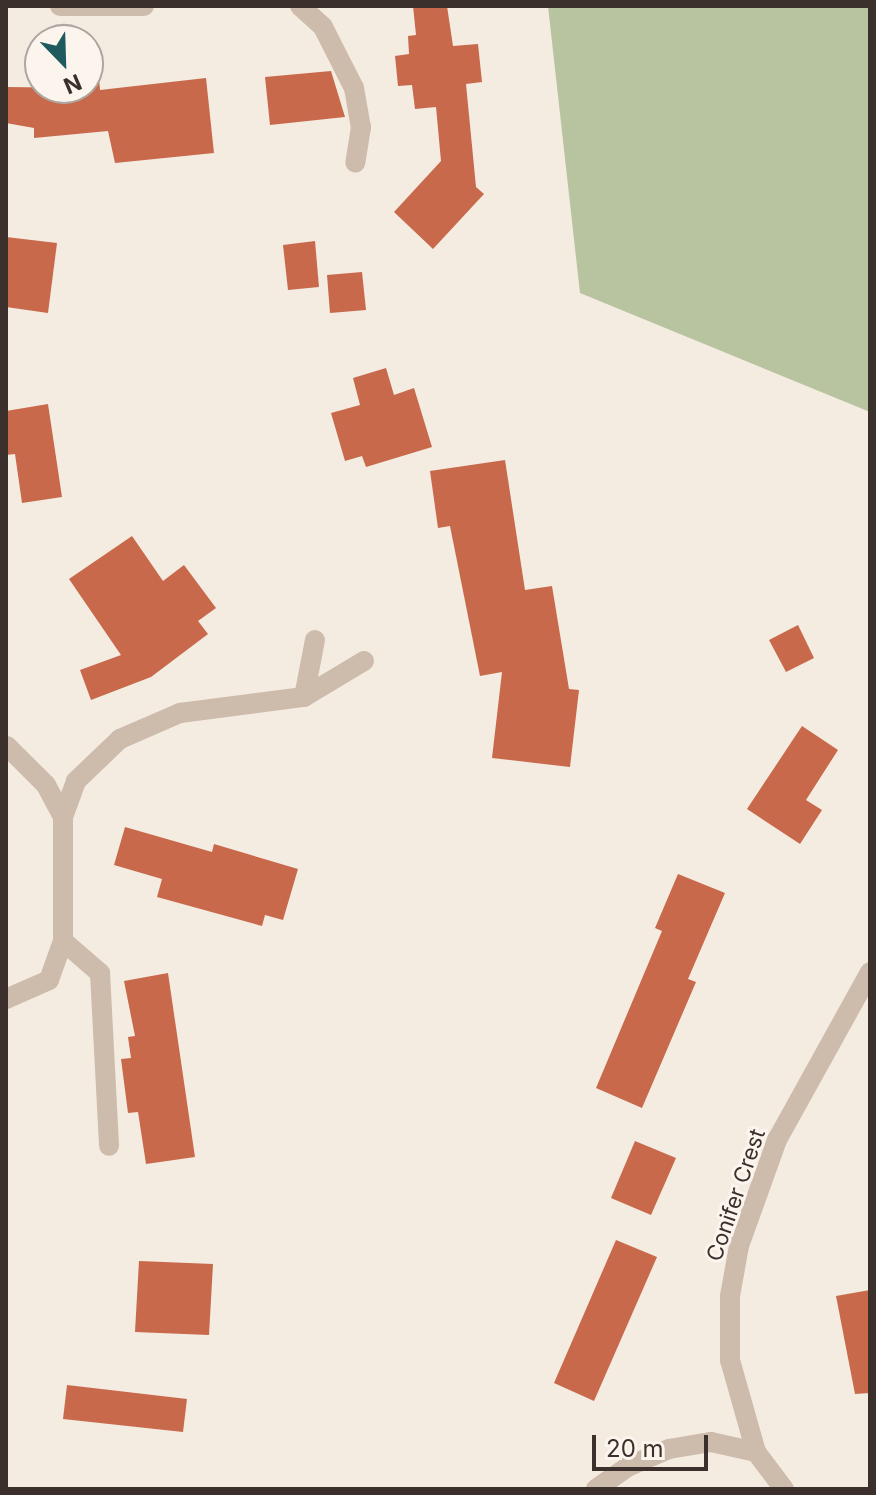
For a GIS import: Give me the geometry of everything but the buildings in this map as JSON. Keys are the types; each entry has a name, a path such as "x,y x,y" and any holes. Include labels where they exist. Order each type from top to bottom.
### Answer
{"street":[{"path":"60,6 144,6"},
{"path":"300,6 323,27 354,88 361,127 355,163"},
{"path":"304,697 315,640"},
{"path":"6,999 49,980 63,941 63,817 76,781 120,739 180,713 304,697 364,661"},
{"path":"7,746 46,785 63,817"},
{"path":"63,941 100,973 109,1146"},
{"name":"Conifer Crest","path":"756,1452 730,1360 730,1296 739,1246 777,1140 870,972"},
{"path":"596,1489 627,1467 669,1449 711,1442 756,1452 784,1489"}],"green space":[{"path":"548,6 870,6 870,412 580,293"}]}
